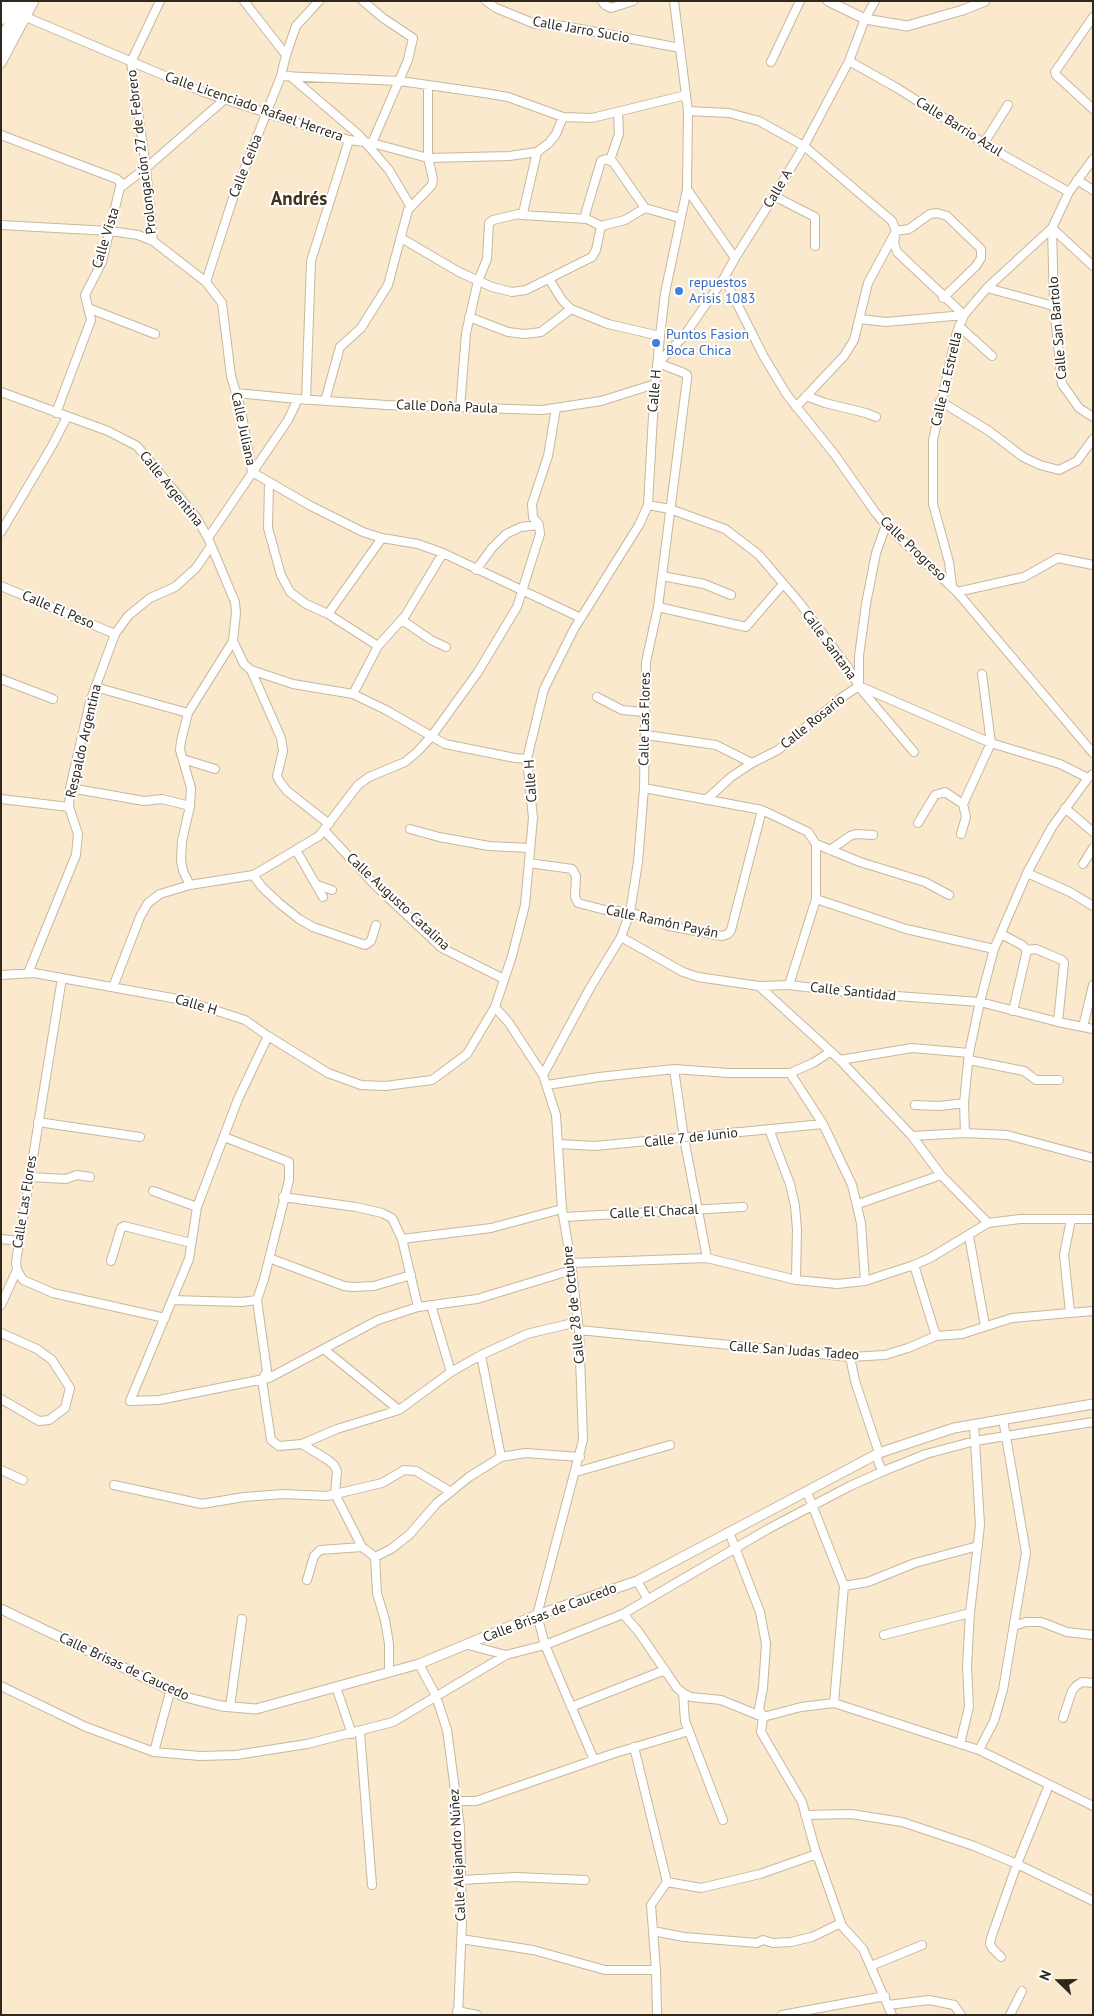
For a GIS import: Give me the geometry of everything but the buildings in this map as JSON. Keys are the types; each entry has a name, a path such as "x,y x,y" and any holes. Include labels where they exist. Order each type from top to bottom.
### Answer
{"highway":[{"path":"1,46 24,1"}],"street":[{"path":"1,64 34,1"},
{"path":"131,62 159,3 150,1"},
{"path":"244,1 286,55"},
{"name":"Calle Ceiba","path":"206,282 233,198 267,113 285,76 286,55 296,26 318,1"},
{"path":"362,1 413,38 408,60 400,81 369,142"},
{"name":"Calle Jarro Sucio","path":"486,1 496,8 536,24 564,26 680,48"},
{"path":"602,1 611,8 633,1"},
{"name":"Calle H","path":"1,976 28,973 113,987 192,1003 246,1020 268,1036 328,1072 361,1085 385,1086 432,1080 467,1054 495,1007 512,956 525,905 533,818 527,759 544,689 581,618 639,525 648,505 655,384 665,293 687,189 688,111 674,1"},
{"path":"771,62 800,1"},
{"path":"828,1 865,19 907,26 963,10 986,1"},
{"name":"Calle A","path":"658,363 684,336 724,278 804,146 849,61 865,19 875,1"},
{"name":"Calle Licenciado Rafael Herrera","path":"26,17 131,62 225,99 349,140 369,142 428,158 509,156 537,152"},
{"path":"1093,17 1055,72 1093,109"},
{"name":"Calle Barrio Azul","path":"849,61 1069,192"},
{"name":"Prolongación 27 de Febrero","path":"131,62 146,168 153,241"},
{"path":"285,76 400,81 428,85 508,97 563,117 592,118 686,96"},
{"path":"285,76 369,142 389,170 411,207"},
{"path":"325,400 340,347 361,328 388,285 400,238 411,207 432,185 433,179 428,158 428,85"},
{"path":"1,135 117,179 121,183 121,187 146,168 225,99"},
{"path":"984,143 1008,105"},
{"path":"688,111 729,113 759,120 804,146 892,221 896,231 894,244 897,252 943,298 964,315"},
{"path":"610,160 619,134 618,113"},
{"path":"521,215 525,209 537,152 549,143 556,134 563,117"},
{"path":"306,400 311,261 349,140"},
{"name":"Calle La Estrella","path":"955,589 932,504 933,440 940,401 959,326 964,315 987,288 1052,228 1069,192 1093,159"},
{"path":"610,160 645,208 680,218"},
{"path":"587,220 585,214 601,161 610,160"},
{"path":"1077,180 1093,190"},
{"name":"Calle Vista","path":"56,413 91,320 85,295 102,262 121,187"},
{"path":"687,189 735,258"},
{"path":"774,196 815,217 814,246"},
{"path":"460,408 469,317 478,281 487,258 490,223 493,220 521,215 587,220 601,226 625,220 645,208"},
{"path":"896,231 909,229 930,214 936,213 947,216 981,249 981,258 976,266 943,298"},
{"name":"Calle Juliana","path":"1,225 110,231 138,235 153,241 206,282 222,303 230,376 241,410 252,472 332,517 363,532 382,538 418,544 443,553 581,618"},
{"path":"400,238 459,272 492,287 512,292 526,290 592,257 596,250 601,226"},
{"path":"1052,228 1093,266"},
{"name":"Calle San Bartolo","path":"1052,228 1054,306 1062,384 1079,408 1093,417"},
{"path":"796,407 844,356 854,340 868,283 896,231"},
{"name":"Calle Progreso","path":"724,278 764,357 796,407 886,525 955,589 1093,753"},
{"path":"549,279 562,300 572,309 608,324 660,336"},
{"path":"987,288 1054,306"},
{"path":"88,308 155,334"},
{"path":"469,317 508,332 525,334 541,332 572,309"},
{"path":"860,319 886,322 964,315"},
{"path":"959,326 992,356"},
{"name":"Calle Las Flores","path":"543,1075 590,988 621,937 630,912 638,862 644,788 646,662 658,606 687,379 687,375 684,373 658,363"},
{"name":"Calle Doña Paula","path":"236,393 306,400 542,410 601,401 655,384"},
{"name":"Calle Argentina","path":"1,392 108,431 137,446 196,517 210,542 235,602 236,613 233,641"},
{"path":"806,396 824,403 866,412 876,417"},
{"name":"Respaldo Argentina","path":"28,973 76,855 78,834 69,807 70,788 95,687 115,634 128,616 150,598 175,587 196,568 252,472 288,420 298,399"},
{"path":"940,401 961,412 1023,457 1040,465 1059,470 1077,461 1093,439"},
{"path":"113,987 140,917 148,903 160,894 190,885 253,875 296,850 319,836 358,784 369,777 405,762 418,752 431,737 478,672 517,607 523,592 539,539 539,525 533,517 532,504 548,456 556,408"},
{"path":"1,532 52,446 66,417"},
{"path":"269,482 268,528 281,575 290,592 306,604 328,614 378,646"},
{"name":"Calle Santana","path":"648,505 670,509 725,529 758,554 844,663 859,686 991,743 1060,764 1090,776"},
{"path":"476,570 492,548 506,534 521,527 539,525"},
{"name":"Calle Rosario","path":"707,800 731,777 752,763 778,750 841,698 859,686 859,656 866,604 876,553 886,525"},
{"path":"328,614 382,538"},
{"path":"354,694 378,646 402,620 443,553"},
{"path":"955,589 1024,577 1058,558 1093,565"},
{"path":"662,576 704,584 731,595"},
{"path":"658,606 746,627 783,584"},
{"name":"Calle El Peso","path":"1,586 115,634"},
{"path":"402,620 431,640 446,646"},
{"path":"233,641 244,664 251,670 293,684 354,694 445,744 527,759"},
{"path":"190,885 183,871 181,860 182,841 190,806 191,788 180,750 181,741 188,713 233,641"},
{"name":"Calle Augusto Catalina","path":"251,670 281,738 283,751 278,776 287,791 327,827 376,886 442,948 504,979"},
{"path":"961,834 966,817 964,804 991,743 982,674"},
{"path":"1,679 53,698"},
{"path":"859,686 914,752"},
{"path":"95,687 188,713"},
{"path":"597,697 622,710 644,712"},
{"path":"646,735 716,745 752,763"},
{"path":"182,759 215,769"},
{"path":"965,1133 964,1103 969,1057 980,1002 994,949 1027,873 1052,827 1090,776"},
{"path":"70,788 144,801 162,800 190,806"},
{"path":"644,788 762,810 808,832 816,844 860,862 925,882 949,895"},
{"path":"918,822 935,795 939,793 945,792 964,804"},
{"path":"1,799 69,807"},
{"path":"1065,808 1093,832"},
{"name":"Calle Ramón Payán","path":"529,863 572,869 576,876 574,897 578,903 605,910 630,912 669,926 722,936 728,934 731,930 762,810"},
{"path":"410,829 439,837 489,846 530,848"},
{"path":"830,850 850,836 856,834 873,835"},
{"path":"789,985 816,899 816,844"},
{"path":"1082,864 1093,848"},
{"path":"296,850 323,897"},
{"path":"1027,873 1070,892 1093,906"},
{"path":"253,875 262,887 279,903 299,919 314,926 365,945 371,941 376,925"},
{"path":"317,885 332,890"},
{"path":"816,899 906,929 994,949"},
{"path":"1000,934 1022,945 1027,950"},
{"name":"Calle Santidad","path":"621,937 683,972 698,978 759,986 789,985 855,993 980,1002 1058,1022 1093,1028"},
{"path":"1027,950 1036,949 1062,960 1064,963 1058,1022"},
{"path":"1013,1011 1027,950"},
{"name":"Calle Las Flores","path":"17,1270 16,1262 19,1241 62,978"},
{"path":"1083,1027 1093,985"},
{"path":"759,986 840,1060 912,1136 942,1175 988,1224"},
{"name":"Calle 28 de Octubre","path":"495,1007 509,1023 543,1075 556,1115 563,1213 572,1266 578,1326 583,1440 537,1615"},
{"path":"268,1036 238,1099 197,1207 189,1259 130,1401 159,1400 269,1378 325,1350 336,1341 378,1320 418,1307 478,1299 572,1266 707,1258 796,1280 836,1284 865,1281 914,1265 988,1224 1020,1219 1093,1219"},
{"path":"840,1060 912,1048 969,1057 1024,1071 1036,1080 1059,1080"},
{"path":"547,1085 674,1069 728,1073 790,1074 830,1052"},
{"path":"674,1069 684,1138 707,1258"},
{"path":"790,1074 823,1124 852,1185 862,1223 865,1281"},
{"path":"915,1105 940,1106 964,1103"},
{"path":"38,1122 140,1137"},
{"name":"Calle 7 de Junio","path":"559,1144 595,1146 823,1124"},
{"path":"769,1129 790,1184 795,1206 797,1229 796,1280"},
{"path":"912,1136 965,1133 1007,1135 1093,1158"},
{"path":"224,1138 289,1162 289,1180 257,1300 266,1371 262,1380 271,1440 278,1446 302,1444 328,1460 337,1470 335,1494 362,1547 375,1557 377,1594 390,1644 389,1671"},
{"path":"30,1177 66,1179 77,1175 90,1177"},
{"path":"858,1204 942,1175"},
{"path":"153,1191 197,1207"},
{"path":"283,1197 382,1213 392,1218 402,1239 418,1307"},
{"name":"Calle El Chacal","path":"402,1239 491,1228 563,1213 743,1207"},
{"path":"1070,1312 1064,1255 1071,1219"},
{"path":"111,1261 121,1228 124,1226 191,1243"},
{"path":"969,1236 985,1326"},
{"path":"1,1239 19,1241"},
{"path":"269,1258 344,1286 374,1286 411,1275"},
{"path":"914,1265 936,1336"},
{"path":"1,1305 17,1270"},
{"path":"17,1270 23,1280 53,1293 165,1318"},
{"path":"172,1300 241,1302 257,1300"},
{"path":"431,1305 451,1372"},
{"name":"Calle San Judas Tadeo","path":"302,1444 337,1429 399,1410 451,1372 481,1355 527,1334 578,1326 850,1357 885,1355 936,1336 962,1334 1012,1318 1093,1311"},
{"path":"1,1333 37,1349 52,1360 70,1388 65,1408 49,1420 39,1421 1,1399"},
{"path":"325,1350 399,1410"},
{"path":"481,1355 501,1457"},
{"path":"850,1357 855,1381 882,1472"},
{"name":"Calle Brisas de Caucedo","path":"1,1610 185,1698 230,1707 256,1709 419,1664 537,1615 637,1581 877,1454 954,1428 1093,1404"},
{"path":"979,1750 994,1721 1003,1690 1026,1553 1003,1419"},
{"path":"1,1686 86,1727 154,1752 200,1756 236,1754 307,1744 356,1733 394,1722 506,1655 545,1645 623,1614 647,1598 736,1549 768,1529 882,1472 926,1454 976,1441 1093,1422"},
{"path":"960,1744 970,1707 968,1666 970,1613 980,1525 974,1424"},
{"path":"576,1472 670,1444"},
{"path":"375,1557 391,1549 409,1535 437,1503 469,1477 501,1457 525,1453 580,1457"},
{"path":"1,1470 23,1480"},
{"path":"114,1485 202,1504 244,1497 284,1494 327,1496 382,1483 404,1470 416,1471 451,1492"},
{"path":"807,1492 844,1586 834,1703"},
{"path":"729,1532 760,1612 766,1644 763,1688 758,1709 763,1717 761,1732 802,1802 817,1854 841,1923 863,1949 892,2015"},
{"path":"844,1586 868,1582 915,1563 978,1546"},
{"path":"307,1580 314,1556 320,1550 362,1547"},
{"path":"637,1581 647,1598"},
{"path":"884,1635 970,1613"},
{"path":"623,1614 638,1631 677,1688 691,1697 721,1700 763,1717 801,1707 834,1703 979,1750 1093,1806"},
{"path":"537,1615 545,1645 594,1760"},
{"path":"230,1707 242,1619"},
{"path":"1014,1626 1026,1622 1040,1622 1067,1632 1093,1635"},
{"path":"468,1645 506,1655"},
{"name":"Calle Alejandro Núñez","path":"419,1664 436,1696 446,1730 460,1827 461,1939 458,2013"},
{"path":"571,1706 665,1670"},
{"path":"1063,1718 1072,1691 1076,1686 1082,1682 1093,1683"},
{"path":"336,1687 356,1733 372,1885"},
{"path":"154,1752 170,1692"},
{"path":"683,1693 685,1721 723,1820"},
{"path":"457,1801 476,1801 594,1760 689,1731"},
{"path":"634,1748 667,1882 651,1906 657,2015"},
{"path":"1001,1957 990,1944 1017,1864 1049,1785"},
{"path":"805,1815 851,1814 902,1822 974,1846 1017,1864 1093,1901"},
{"path":"667,1882 701,1888 760,1874 817,1854"},
{"path":"461,1880 516,1876 585,1880"},
{"path":"653,1931 739,1942 757,1943 763,1940 773,1943 791,1942 812,1937 841,1923"},
{"path":"461,1939 533,1950 605,1970 656,1970"},
{"path":"871,1966 922,1945"},
{"path":"1010,2015 1022,1991"},
{"path":"782,2015 885,1996"},
{"path":"888,2005 929,2000 954,2005 961,2015"},
{"path":"458,2013 477,2015"}],"place":[{"name":"repuestos Arisis 1083","path":"679,291"},
{"name":"Puntos Fasion Boca Chica","path":"656,343"}],"district":[{"name":"Andrés","path":"299,200"}]}
